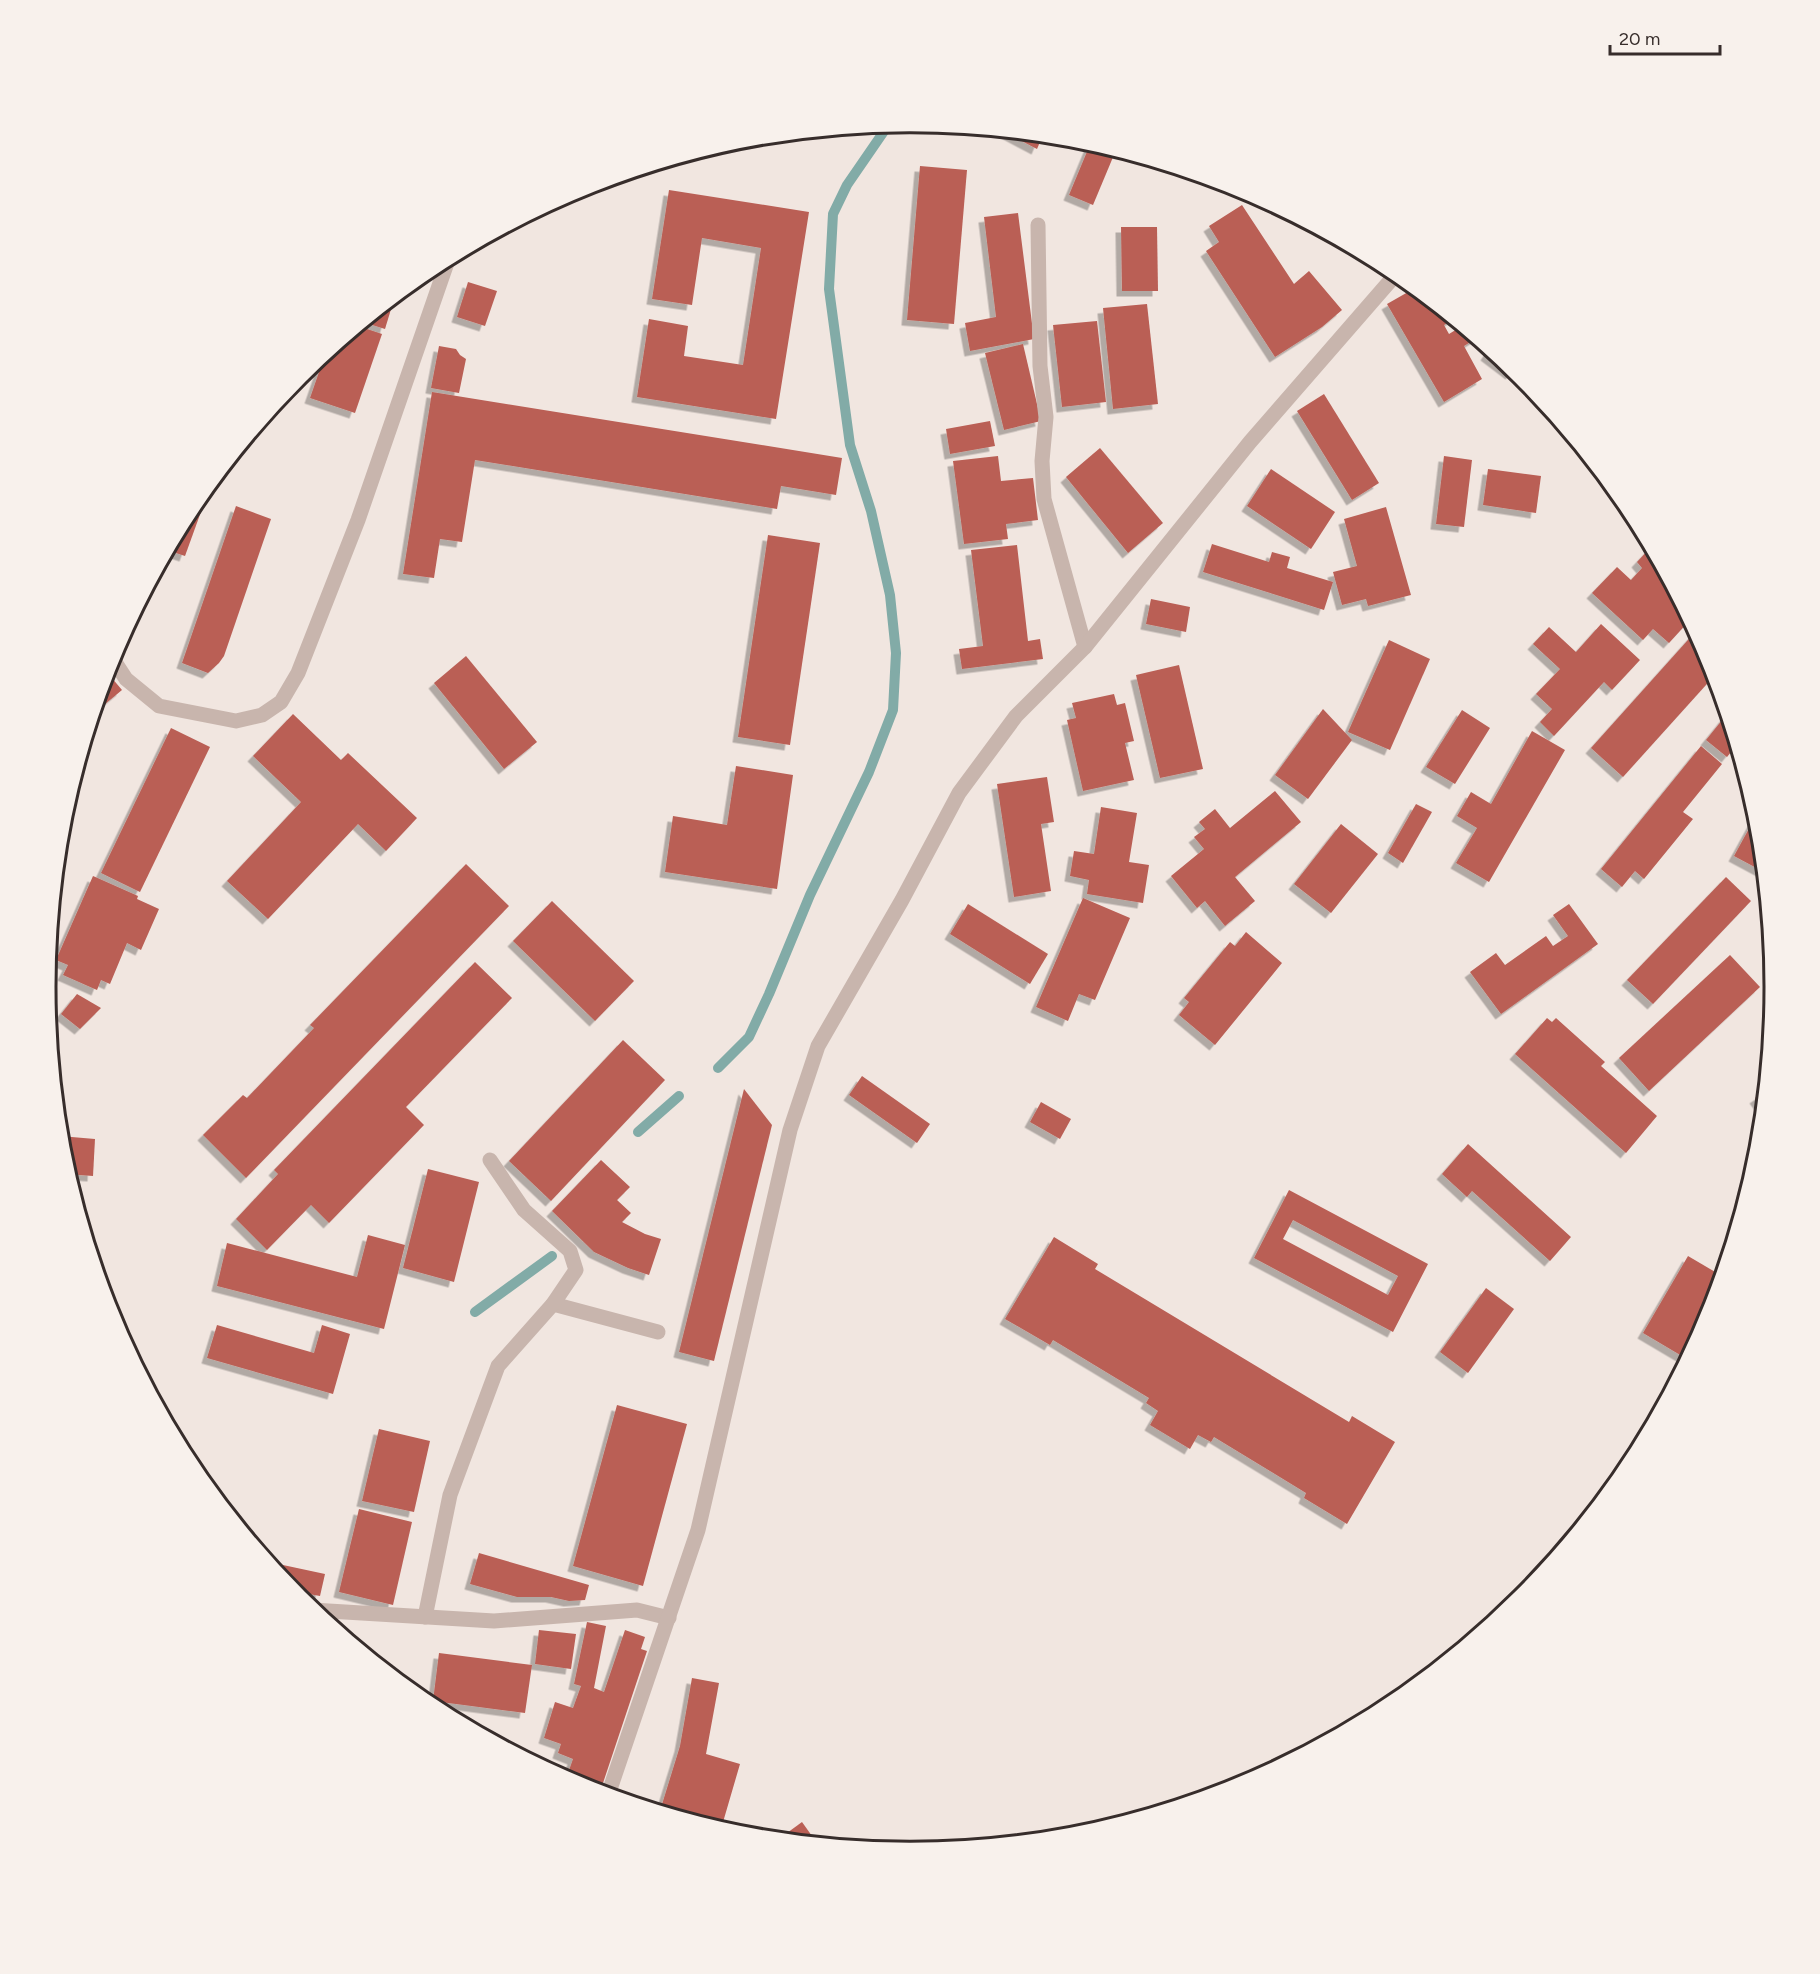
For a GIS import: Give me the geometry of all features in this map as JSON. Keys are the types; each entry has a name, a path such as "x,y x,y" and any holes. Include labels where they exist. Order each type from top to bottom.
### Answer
{"street":[{"path":"1038,225 1040,366 1046,417 1042,460 1044,499 1085,647"},
{"path":"118,667 126,679 159,706 236,721 262,715 281,702 298,673 358,520 444,271"},
{"path":"611,1787 698,1530 790,1130 818,1046 902,900 959,793 1016,716 1085,647 1250,442 1390,281"},
{"path":"425,1617 450,1495 498,1366 553,1304 576,1270 570,1251 524,1210 490,1160"},
{"path":"553,1304 658,1332"},
{"path":"328,1611 494,1621 637,1610 669,1618"}],"building":[{"path":"1019,140 1040,143 1037,149"},
{"path":"1087,151 1113,158 1093,205 1069,195"},
{"path":"920,166 967,170 954,324 907,320"},
{"path":"669,190 809,212 776,419 637,397 649,319 688,326 684,356 743,365 761,248 702,238 692,305 652,299"},
{"path":"1242,205 1294,284 1309,271 1342,310 1322,327 1275,357 1206,251 1219,242 1209,226"},
{"path":"1018,213 1034,339 970,351 965,323 996,317 984,217"},
{"path":"1121,227 1157,227 1158,291 1122,291"},
{"path":"468,282 497,291 485,326 457,317"},
{"path":"1407,293 1430,309 1447,323 1444,325 1449,334 1455,330 1470,342 1464,346 1482,379 1444,402 1387,304"},
{"path":"1147,304 1158,404 1113,409 1103,308"},
{"path":"391,308 385,329 371,325"},
{"path":"1097,321 1106,402 1062,407 1053,325"},
{"path":"366,329 382,334 355,413 310,398 320,370 347,345"},
{"path":"1023,344 1041,421 1004,430 985,353"},
{"path":"439,346 456,349 466,359 459,393 431,388"},
{"path":"432,392 842,458 836,495 781,486 777,509 475,460 462,542 440,539 434,578 403,574"},
{"path":"1324,394 1379,483 1352,500 1297,411"},
{"path":"990,421 995,446 950,454 946,429"},
{"path":"1100,448 1163,523 1128,553 1066,477"},
{"path":"998,456 1001,481 1033,478 1038,520 1006,524 1008,539 964,544 953,461"},
{"path":"1444,456 1472,460 1464,527 1436,524"},
{"path":"1271,469 1335,512 1311,549 1247,506"},
{"path":"1488,469 1541,476 1536,513 1483,505"},
{"path":"236,506 271,519 224,656 208,673 182,663"},
{"path":"1386,507 1411,595 1368,606 1366,599 1342,605 1333,572 1357,566 1344,519"},
{"path":"202,509 185,556 175,553"},
{"path":"768,535 820,543 790,745 738,737"},
{"path":"1212,544 1269,562 1272,552 1290,557 1287,568 1333,582 1324,610 1203,572"},
{"path":"1017,545 1028,641 1040,639 1043,659 962,669 959,649 983,646 971,550"},
{"path":"1646,553 1684,627 1669,643 1653,629 1643,640 1592,593 1617,567 1631,580 1642,568 1637,562"},
{"path":"1151,599 1190,607 1186,632 1146,624"},
{"path":"1601,624 1640,660 1612,690 1604,682 1554,736 1540,722 1552,709 1536,694 1560,669 1533,644 1549,627 1576,652"},
{"path":"1689,638 1708,683 1623,777 1591,748"},
{"path":"1389,640 1430,659 1390,750 1348,732"},
{"path":"466,656 537,742 504,769 434,683"},
{"path":"1179,665 1203,769 1160,778 1136,675"},
{"path":"113,680 122,690 104,705"},
{"path":"1114,694 1117,705 1125,703 1134,741 1125,743 1134,780 1083,791 1067,720 1076,718 1072,703"},
{"path":"1323,709 1352,740 1308,799 1275,775"},
{"path":"1462,710 1490,728 1455,784 1426,767"},
{"path":"293,714 341,760 348,753 417,818 386,851 358,824 268,919 227,881 301,802 253,756"},
{"path":"1722,721 1731,752 1727,757 1706,740"},
{"path":"171,728 210,747 140,892 101,873"},
{"path":"1532,731 1565,750 1489,882 1456,863 1477,828 1457,816 1471,792 1491,804"},
{"path":"1701,746 1722,764 1683,812 1693,819 1644,879 1635,871 1622,887 1601,869"},
{"path":"736,766 793,775 777,889 665,872 673,816 727,825"},
{"path":"1047,777 1054,822 1041,824 1051,891 1014,897 997,784"},
{"path":"1275,791 1301,822 1235,877 1255,901 1225,926 1205,901 1197,908 1171,876 1204,849 1194,837 1205,829 1199,822 1215,809 1230,828"},
{"path":"1416,804 1432,812 1403,863 1388,853"},
{"path":"1101,807 1137,813 1129,862 1149,865 1143,903 1087,894 1089,880 1070,876 1074,851 1094,854"},
{"path":"1341,824 1378,854 1331,913 1294,884"},
{"path":"1749,828 1756,868 1734,856"},
{"path":"466,864 509,906 246,1178 203,1135 243,1095 247,1098 314,1028 310,1025"},
{"path":"93,876 138,896 137,899 159,909 141,950 127,943 110,984 101,980 97,990 63,975 68,965 57,959"},
{"path":"1726,877 1751,901 1653,1004 1627,980"},
{"path":"1083,898 1130,918 1095,1000 1079,994 1068,1021 1036,1007"},
{"path":"552,901 634,981 595,1021 513,941"},
{"path":"968,904 1048,954 1030,984 950,934"},
{"path":"1569,904 1598,944 1501,1014 1470,972 1496,953 1505,965 1546,936 1553,946 1568,936 1553,915"},
{"path":"1246,932 1282,963 1215,1045 1179,1015 1189,1002 1184,998 1230,942 1235,946"},
{"path":"1730,955 1760,987 1649,1091 1619,1058"},
{"path":"475,962 512,998 406,1107 424,1125 329,1223 311,1205 267,1250 236,1219 278,1174 274,1170"},
{"path":"77,994 101,1008 80,1029 61,1014"},
{"path":"1547,1018 1552,1022 1556,1018 1605,1062 1601,1066 1657,1116 1626,1153 1515,1054"},
{"path":"623,1040 665,1080 551,1201 509,1161"},
{"path":"862,1076 930,1124 917,1143 849,1095"},
{"path":"744,1089 772,1125 714,1361 679,1352"},
{"path":"1041,1102 1071,1119 1060,1139 1030,1122"},
{"path":"69,1137 95,1139 93,1176 77,1175"},
{"path":"1468,1144 1571,1237 1550,1261 1472,1191 1467,1197 1442,1174"},
{"path":"601,1160 630,1187 617,1200 631,1213 622,1222 645,1234 661,1239 649,1275 594,1252 552,1211"},
{"path":"428,1169 479,1182 454,1282 403,1268"},
{"path":"1289,1190 1428,1264 1393,1332 1254,1258","holes":["1293,1220 1398,1276 1388,1295 1283,1239"]},
{"path":"368,1235 405,1245 384,1329 217,1286 227,1243 357,1277"},
{"path":"1054,1237 1098,1264 1095,1269 1349,1422 1352,1416 1395,1442 1347,1524 1304,1498 1306,1493 1214,1437 1211,1442 1198,1435 1190,1449 1150,1425 1158,1411 1146,1403 1149,1398 1053,1340 1050,1345 1005,1319"},
{"path":"1688,1256 1715,1272 1680,1355 1643,1333"},
{"path":"1486,1288 1514,1309 1468,1373 1440,1352"},
{"path":"217,1325 314,1353 322,1325 350,1334 333,1394 207,1358"},
{"path":"617,1405 687,1424 643,1586 573,1566"},
{"path":"379,1429 430,1441 414,1512 362,1501"},
{"path":"359,1509 412,1522 393,1605 339,1592"},
{"path":"479,1553 589,1585 585,1600 517,1597 470,1584"},
{"path":"282,1565 325,1574 320,1596 309,1594"},
{"path":"587,1622 606,1626 594,1688 604,1692 625,1630 645,1637 641,1649 647,1651 603,1784 569,1770 573,1759 558,1753 561,1744 544,1738 555,1702 573,1708 581,1686 574,1684"},
{"path":"539,1630 576,1634 571,1669 535,1664"},
{"path":"439,1653 532,1665 525,1713 444,1702 434,1696"},
{"path":"692,1678 719,1683 706,1754 740,1764 724,1820 662,1804 680,1746"},
{"path":"802,1822 812,1835 798,1834 788,1832"}],"waterway":[{"path":"718,1068 749,1037 810,895 869,772 893,710 896,653 890,595 871,511 850,445 829,289 833,214 847,185 883,133"},
{"path":"638,1132 679,1096"},
{"path":"475,1312 552,1256"}]}
